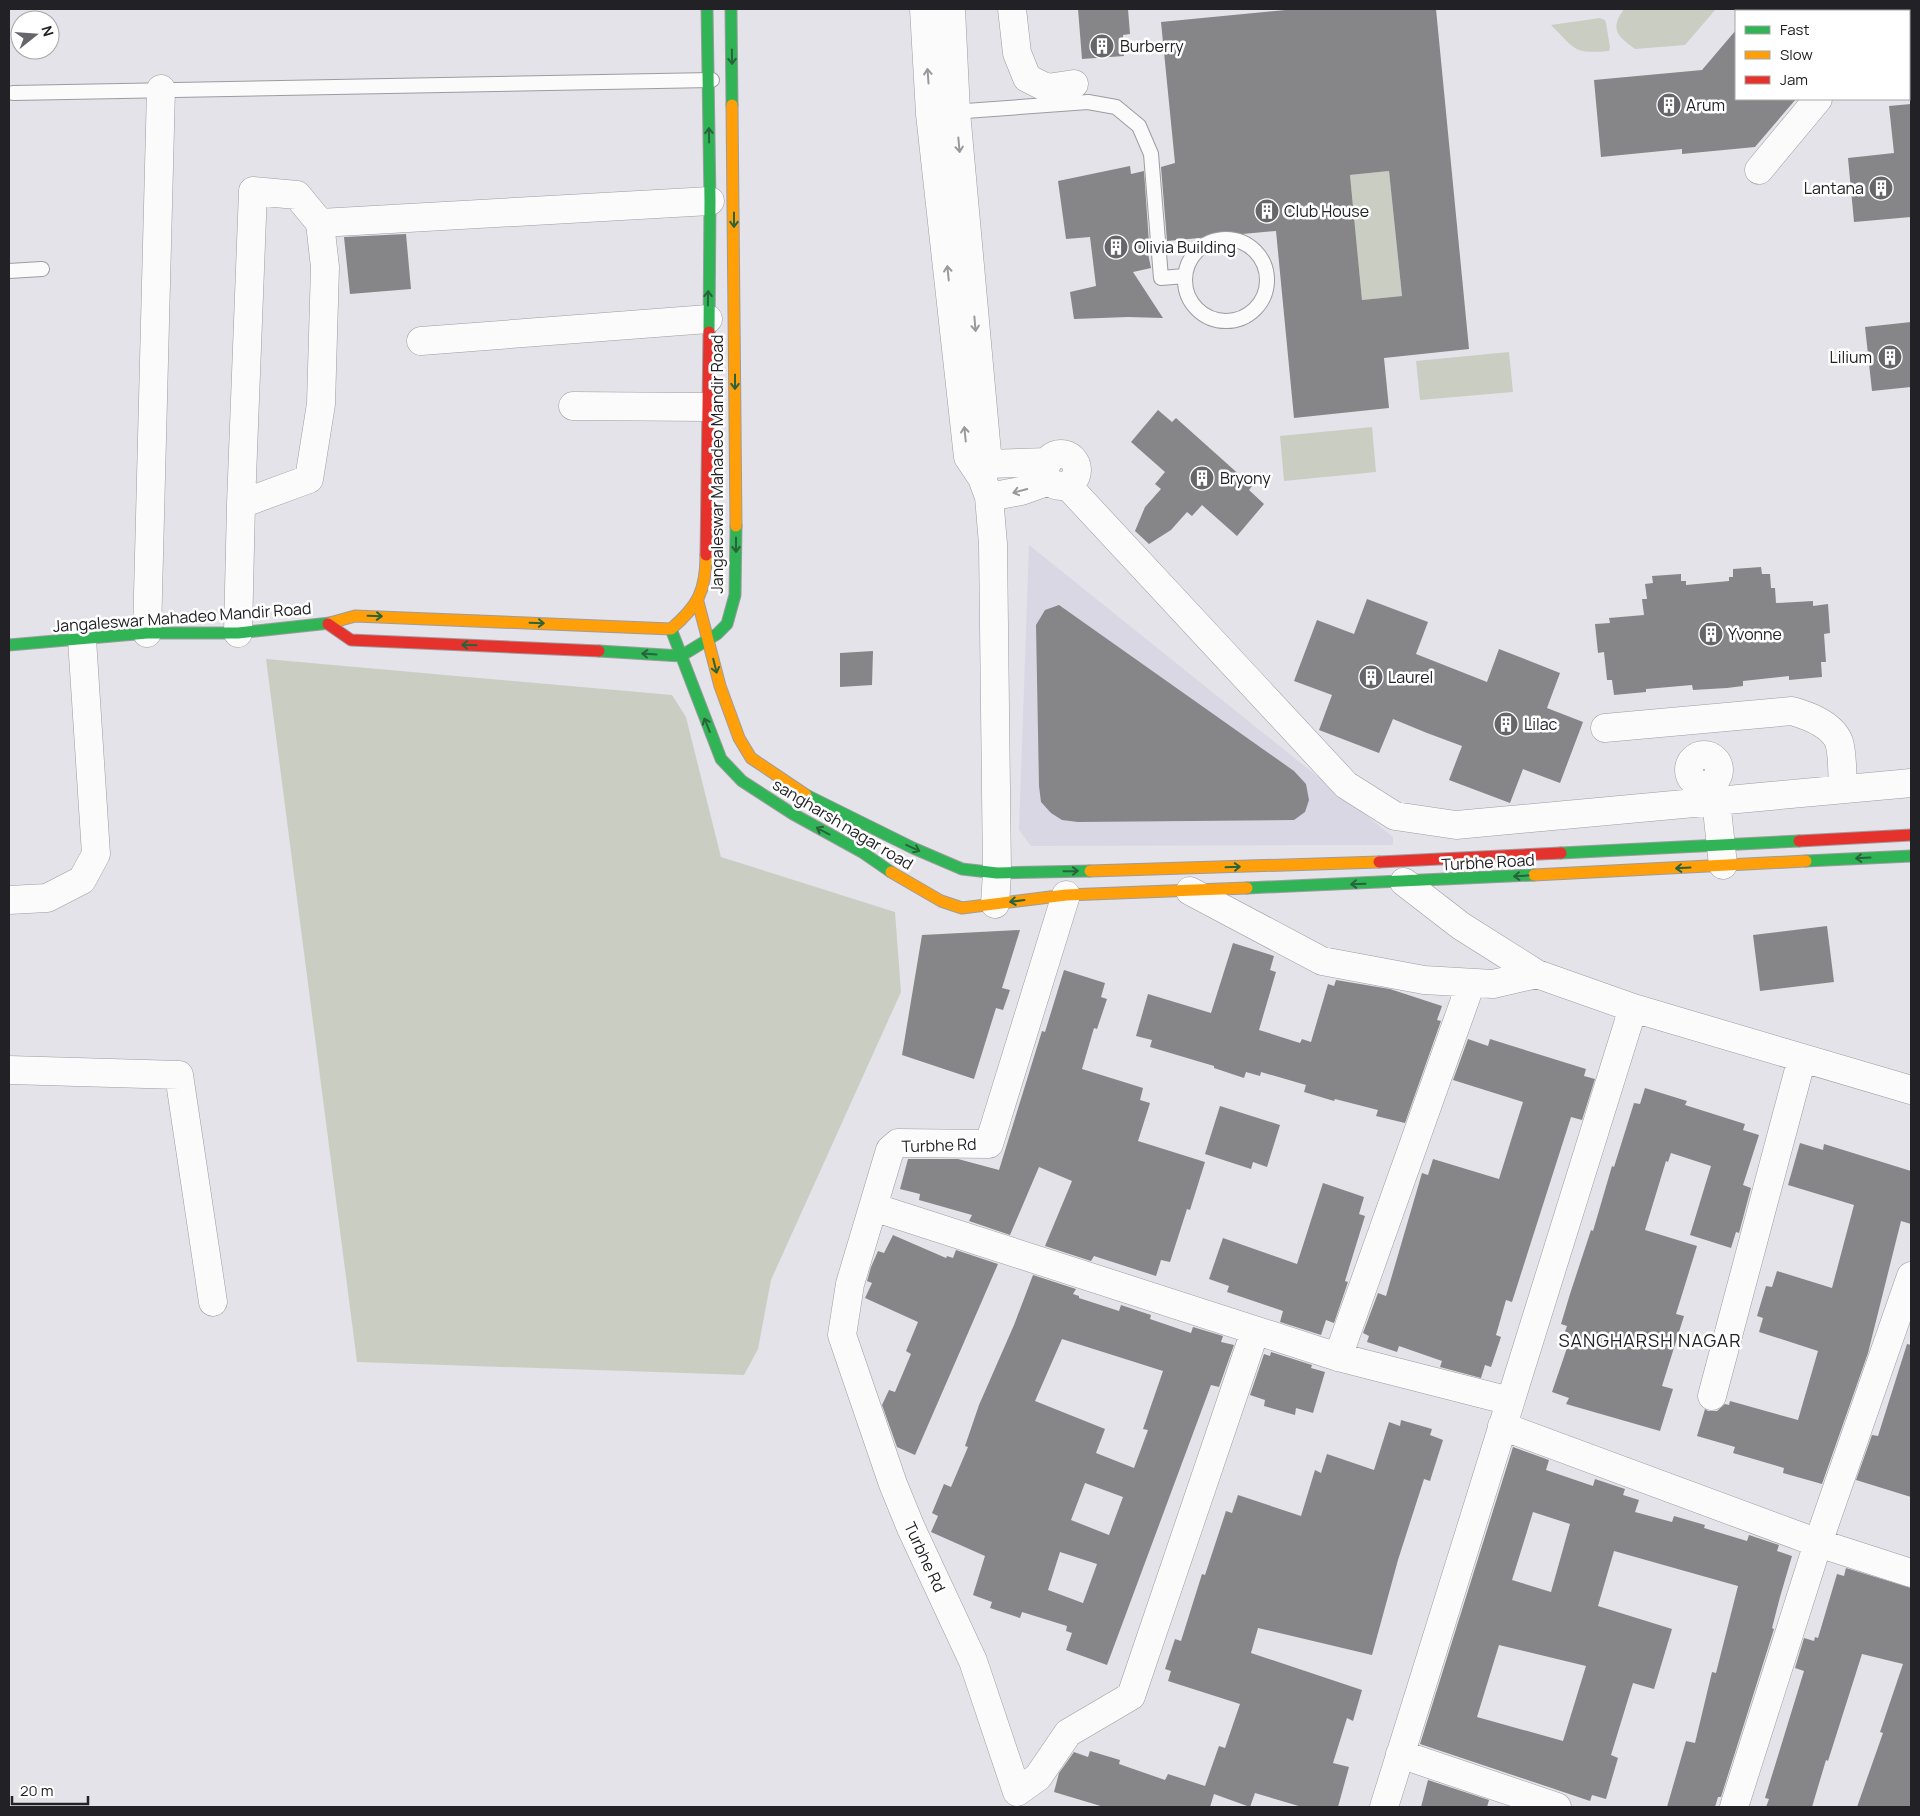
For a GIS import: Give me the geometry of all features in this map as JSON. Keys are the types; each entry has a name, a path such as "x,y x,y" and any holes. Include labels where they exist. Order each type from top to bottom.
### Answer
{"street":[{"name":"Jangaleswar Mahadeo Mandir Road","path":"9,645 147,632 238,633 328,624 354,616 671,629 688,615 698,602 705,581 710,201 707,9"},
{"name":"Jangaleswar Mahadeo Mandir Road","path":"328,624 351,640 681,656 709,640 727,624 735,595 731,9"},
{"path":"924,9 943,113 972,404 986,480 993,544 997,873 995,904"},
{"path":"943,113 951,9"},
{"path":"1012,9 1017,53 1027,78 1047,88 1074,84"},
{"path":"147,632 161,89"},
{"path":"1759,170 1817,100"},
{"path":"238,633 241,504 254,191 297,195 320,223 325,267 321,404 309,479 241,504"},
{"path":"320,223 710,201"},
{"path":"422,341 708,319"},
{"path":"573,406 707,407"},
{"path":"986,480 1021,491 1055,476 1346,785 1395,816 1456,825 1708,792 1843,789 1911,783"},
{"path":"698,602 726,703 739,738 751,758 804,794 913,848 962,869 997,873 1407,861 1713,855 1911,835"},
{"name":"sangharsh nagar road","path":"671,629 721,759 742,781 793,814 862,852 904,881 942,901 962,908 1066,895"},
{"path":"9,900 47,898 82,880 96,854 82,639"},
{"path":"1605,728 1792,711 1812,716 1828,727 1839,742 1843,789"},
{"path":"1708,792 1713,855"},
{"name":"Turbhe Road","path":"1066,895 1404,882 1713,855 1911,856"},
{"path":"1404,882 1461,926 1537,974 1633,1008 1911,1090"},
{"path":"1190,891 1322,961 1424,980 1471,983 1493,984 1537,974"},
{"name":"Turbhe Rd","path":"1066,895 989,1144 898,1143 890,1150 850,1284 842,1335 893,1484 911,1528 973,1661 1017,1792 1038,1777 1068,1733 1131,1696 1255,1331"},
{"path":"1338,1357 1471,983"},
{"path":"1384,1807 1633,1008"},
{"path":"1712,1396 1802,1058"},
{"path":"9,1070 179,1075 213,1302"},
{"path":"872,1207 1338,1357 1510,1400"},
{"path":"1734,1807 1818,1544 1911,1276"},
{"path":"1502,1426 1818,1544 1911,1573"},
{"path":"1400,1754 1557,1807"}],"lane":[{"path":"13,93 732,80"},
{"path":"943,113 1088,102 1116,107 1139,126 1151,154 1160,278 1185,276"},
{"path":"1232,238 1250,246 1264,261 1267,274 1267,288 1262,300 1253,311 1242,318 1228,321 1214,319 1202,313 1192,303 1186,290 1185,276 1188,263 1206,243 1232,238"},
{"path":"9,271 42,269"}],"shaded area":[{"path":"1624,9 1716,9 1685,45 1635,49 1620,36 1616,27 1619,16"},
{"path":"1911,9 1911,35 1910,36 1910,10 1793,10"},
{"path":"1600,18 1605,20 1606,23 1609,51 1588,52 1576,49 1551,25"},
{"path":"1389,171 1402,296 1362,300 1350,175"},
{"path":"1509,352 1513,392 1420,400 1416,361"},
{"path":"1372,427 1376,472 1284,481 1280,436"},
{"path":"1029,545 1393,837 1393,845 1031,846 1019,830"},
{"path":"266,659 672,695 686,717 721,857 895,912 901,992 771,1280 758,1349 744,1375 357,1362"}],"building":[{"name":"Burberry","path":"1078,9 1128,9 1130,34 1123,35 1124,56 1082,59"},
{"name":"Club House","path":"1296,9 1436,9 1469,349 1384,358 1389,408 1294,418 1276,231 1167,241 1161,167 1175,163 1161,22","holes":["1389,171 1402,296 1362,300 1350,175"]},
{"name":"Arum","path":"1735,31 1735,100 1795,100 1755,147 1682,154 1682,149 1601,157 1594,80 1702,70"},
{"name":"Lantana","path":"1911,104 1911,217 1854,222 1848,158 1894,153 1889,106"},
{"name":"Olivia Building","path":"1130,166 1131,174 1144,171 1149,243 1146,244 1151,268 1133,272 1163,318 1074,319 1070,292 1096,286 1090,237 1066,239 1058,181"},
{"path":"406,234 411,289 350,294 344,237"},
{"name":"Lilium","path":"1911,322 1911,387 1872,391 1865,327"},
{"name":"Bryony","path":"1158,410 1172,422 1176,418 1252,486 1249,490 1264,504 1237,536 1202,505 1192,516 1187,512 1171,530 1149,544 1135,531 1145,507 1161,489 1155,484 1165,472 1131,442"},
{"name":"Yvonne","path":"1761,567 1762,574 1770,574 1771,588 1775,588 1776,603 1813,601 1813,606 1828,604 1830,633 1824,634 1826,662 1821,662 1822,677 1789,680 1789,676 1743,681 1743,686 1727,688 1693,690 1692,685 1646,689 1646,692 1614,695 1612,680 1607,680 1604,652 1598,653 1595,624 1610,623 1609,618 1644,615 1642,599 1647,599 1645,584 1653,583 1652,576 1681,574 1681,581 1686,581 1686,585 1729,581 1729,577 1733,577 1733,569"},
{"path":"1367,599 1428,622 1416,654 1487,682 1499,649 1560,673 1547,708 1583,722 1560,783 1523,769 1510,803 1449,780 1462,746 1393,719 1379,753 1319,730 1332,695 1294,681 1317,620 1354,634"},
{"path":"1059,605 1294,771 1306,784 1309,800 1305,812 1294,820 1078,822 1062,820 1051,813 1041,802 1039,786 1036,625 1045,610"},
{"path":"873,651 872,685 840,687 840,653"},
{"path":"1827,926 1834,982 1760,991 1753,935"},
{"path":"1020,930 1002,988 1010,990 1003,1010 996,1008 974,1079 902,1055 922,935"},
{"path":"1233,943 1274,956 1270,970 1276,972 1259,1030 1300,1043 1302,1039 1311,1042 1328,984 1334,986 1336,980 1390,989 1442,1006 1437,1020 1441,1021 1405,1123 1376,1116 1378,1110 1335,1099 1334,1101 1304,1092 1306,1085 1261,1072 1260,1076 1246,1072 1244,1078 1214,1068 1214,1066 1150,1047 1152,1040 1136,1036 1148,994 1211,1013"},
{"path":"1064,970 1105,983 1101,997 1107,999 1097,1029 1094,1028 1082,1069 1143,1088 1140,1100 1150,1103 1138,1141 1205,1162 1190,1210 1187,1209 1170,1262 1161,1260 1156,1276 1094,1256 1091,1261 1045,1246 1072,1181 1039,1167 1010,1235 969,1221 972,1215 919,1200 920,1194 900,1189 908,1159 958,1159 999,1170 1042,1031 1045,1032"},
{"path":"1468,1039 1488,1046 1490,1039 1586,1069 1584,1076 1595,1079 1582,1120 1571,1117 1512,1302 1506,1300 1496,1335 1501,1337 1491,1367 1485,1365 1481,1378 1440,1367 1442,1361 1399,1346 1397,1352 1367,1342 1369,1336 1363,1333 1378,1293 1386,1296 1422,1173 1428,1175 1433,1159 1499,1179 1523,1102 1453,1080"},
{"path":"1645,1088 1687,1101 1685,1105 1745,1124 1743,1130 1759,1135 1743,1185 1751,1188 1739,1233 1736,1232 1731,1248 1690,1235 1711,1166 1671,1153 1668,1162 1666,1161 1645,1230 1697,1246 1676,1314 1684,1316 1662,1386 1673,1389 1660,1431 1566,1404 1569,1398 1552,1392 1569,1342 1562,1340 1567,1326 1561,1324 1570,1294 1591,1230 1593,1231 1612,1166 1614,1167 1634,1103 1640,1104"},
{"path":"1220,1106 1280,1125 1267,1167 1253,1162 1251,1169 1205,1154"},
{"path":"1800,1143 1823,1150 1824,1144 1911,1171 1911,1224 1901,1221 1868,1353 1822,1484 1783,1473 1784,1468 1733,1453 1735,1447 1697,1436 1705,1409 1717,1411 1725,1404 1729,1405 1730,1401 1798,1420 1818,1351 1759,1332 1763,1318 1757,1316 1766,1286 1772,1287 1777,1271 1832,1288 1854,1205 1788,1185"},
{"path":"1323,1183 1364,1197 1359,1214 1365,1216 1345,1281 1348,1282 1334,1323 1326,1320 1321,1335 1280,1322 1283,1311 1227,1292 1229,1286 1209,1279 1223,1238 1297,1264"},
{"path":"893,1235 946,1258 947,1256 953,1258 956,1250 998,1264 915,1455 897,1447 882,1405 889,1390 895,1392 911,1354 906,1351 918,1322 865,1298 872,1283 867,1281 878,1251 884,1253"},
{"path":"1033,1275 1076,1289 1073,1294 1079,1296 1079,1298 1119,1311 1121,1305 1151,1315 1150,1319 1191,1333 1193,1327 1223,1336 1221,1342 1234,1345 1219,1387 1211,1385 1107,1665 1066,1650 1072,1633 1066,1631 1067,1626 1022,1612 1020,1618 990,1608 992,1602 973,1595 985,1556 931,1532 938,1516 932,1513 944,1484 951,1487 968,1447 965,1446 979,1405 1014,1325","holes":["1062,1339 1163,1371 1143,1429 1148,1430 1134,1468 1096,1453 1105,1429 1035,1401","1085,1483 1123,1497 1109,1535 1071,1520","1060,1552 1097,1564 1083,1603 1048,1590"]},
{"path":"1907,1344 1911,1345 1911,1497 1856,1480 1872,1435 1878,1436"},
{"path":"1271,1352 1312,1365 1311,1368 1325,1372 1313,1413 1296,1408 1295,1415 1264,1406 1265,1400 1250,1395 1264,1354 1270,1356"},
{"path":"1401,1420 1432,1429 1430,1435 1443,1440 1430,1481 1424,1479 1398,1560 1372,1655 1258,1628 1251,1653 1362,1690 1353,1721 1347,1718 1333,1763 1349,1767 1338,1807 1302,1807 1255,1793 1250,1807 1214,1794 1210,1807 1104,1807 1054,1792 1059,1773 1074,1752 1088,1757 1090,1751 1120,1760 1119,1764 1165,1780 1168,1774 1205,1786 1219,1746 1225,1748 1240,1704 1168,1681 1171,1671 1165,1669 1175,1639 1181,1641 1202,1574 1205,1575 1226,1511 1232,1513 1238,1495 1301,1516 1315,1470 1321,1473 1327,1454 1374,1470 1389,1422 1400,1426"},
{"path":"1513,1447 1549,1460 1546,1470 1593,1486 1595,1479 1625,1489 1623,1495 1639,1500 1635,1512 1672,1522 1674,1516 1705,1525 1704,1528 1747,1541 1749,1535 1779,1545 1777,1551 1792,1556 1772,1628 1774,1629 1721,1797 1718,1797 1715,1807 1667,1807 1686,1741 1695,1743 1712,1672 1716,1673 1738,1586 1614,1551 1598,1606 1672,1629 1654,1689 1633,1683 1611,1755 1618,1758 1606,1799 1592,1795 1590,1801 1420,1744","holes":["1533,1512 1570,1524 1551,1592 1512,1580","1499,1645 1586,1666 1563,1741 1477,1717"]},
{"path":"1846,1568 1911,1588 1911,1807 1857,1807 1883,1733 1880,1732 1903,1664 1862,1654 1812,1807 1766,1807 1769,1799 1765,1798 1804,1671 1795,1668 1804,1638 1814,1641 1815,1637 1818,1638 1837,1574 1844,1576"},
{"path":"1428,1780 1489,1800 1487,1807 1421,1807"}],"traffic: fast":[{"path":"707,9 710,201 709,332"},
{"path":"731,9 732,105"},
{"path":"599,651 681,656 717,634 727,624 735,595 736,526"},
{"path":"9,645 147,633 238,633 330,623"},
{"path":"671,629 721,759 742,781 793,814 862,852 891,872"},
{"path":"806,795 913,848 962,869 997,873 1090,871"},
{"path":"1561,853 1799,841"},
{"path":"1806,861 1911,856"},
{"path":"1247,888 1534,875"}],"traffic: slow":[{"path":"732,105 736,526"},
{"path":"330,623 355,616 671,629 688,613 699,597 706,568 706,555"},
{"path":"698,602 720,686 739,738 751,758 806,795"},
{"path":"1534,875 1806,861"},
{"path":"1090,871 1379,862"},
{"path":"891,872 941,901 962,908 1066,895 1247,888"}],"traffic: jam":[{"path":"706,555 709,332"},
{"path":"328,624 351,640 599,651"},
{"path":"1799,841 1911,835"},
{"path":"1379,862 1561,853"}],"place":[{"name":"Burberry","path":"1102,46"},
{"name":"Arum","path":"1669,105"},
{"name":"Lantana","path":"1881,188"},
{"name":"Club House","path":"1267,211"},
{"name":"Olivia Building","path":"1116,247"},
{"name":"Lilium","path":"1890,357"},
{"name":"Bryony","path":"1202,478"},
{"name":"Yvonne","path":"1711,634"},
{"name":"Laurel","path":"1371,677"},
{"name":"Lilac","path":"1506,724"}],"district":[{"name":"SANGHARSH NAGAR","path":"1650,1340"}]}
